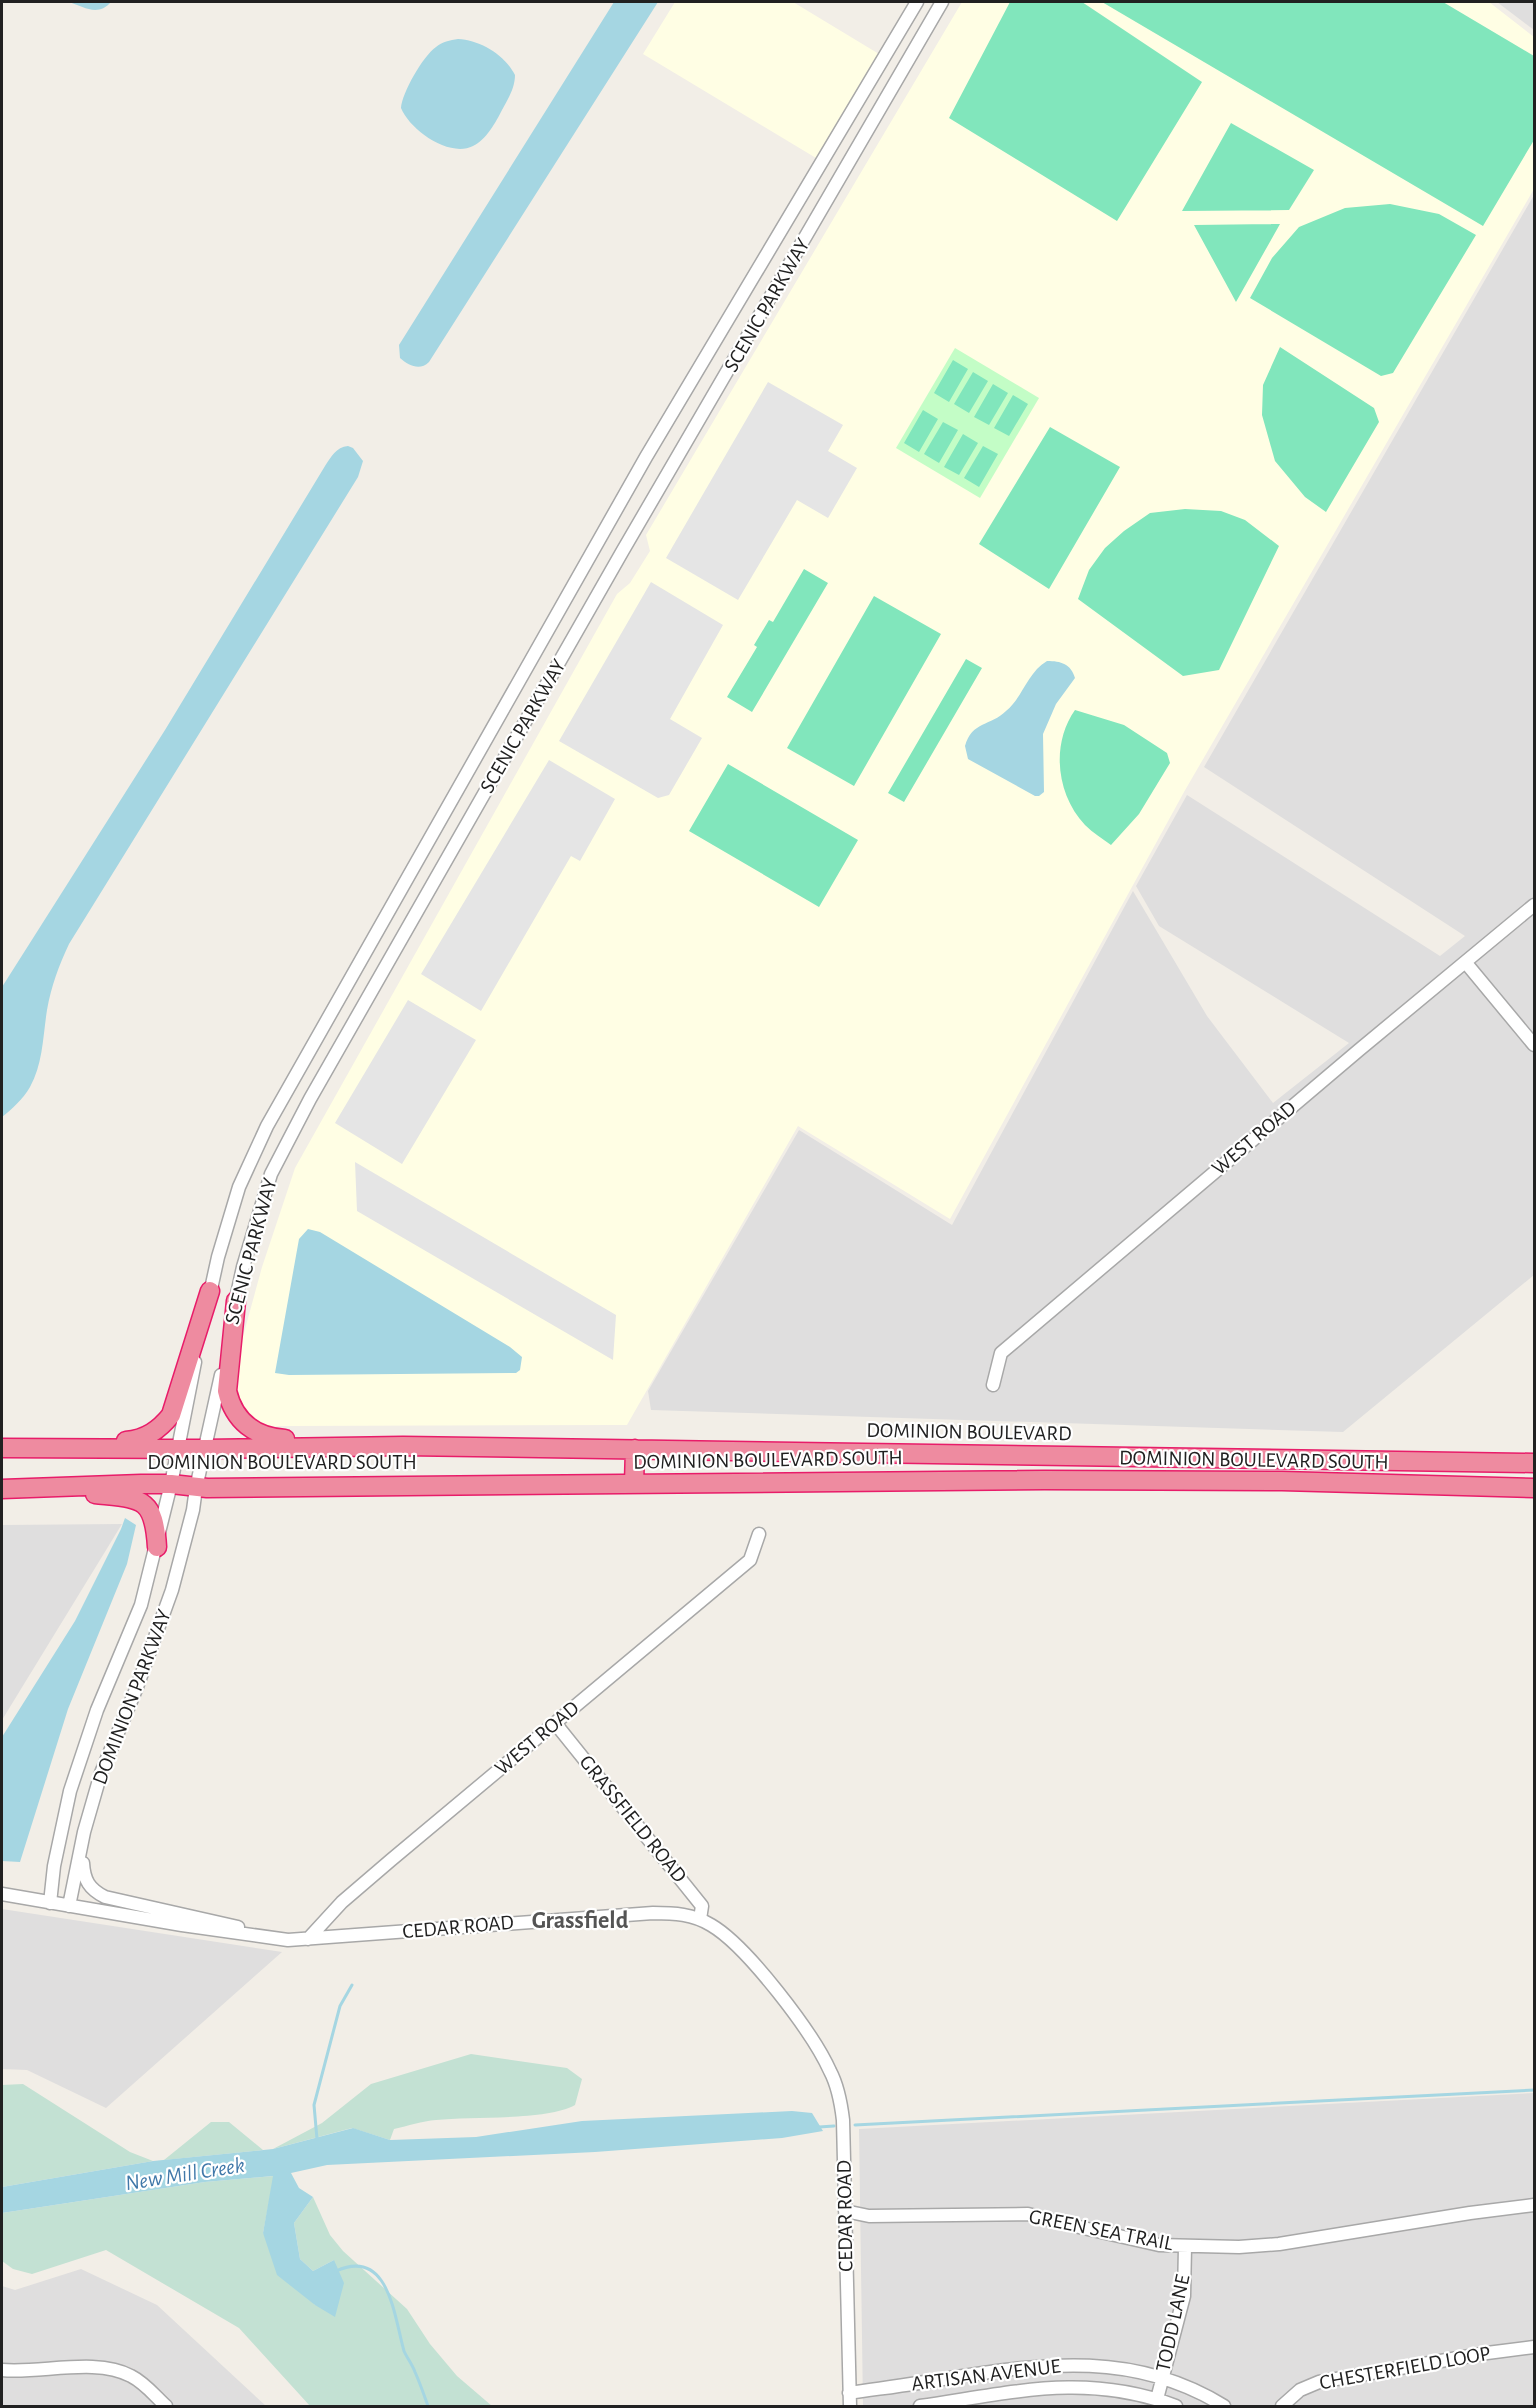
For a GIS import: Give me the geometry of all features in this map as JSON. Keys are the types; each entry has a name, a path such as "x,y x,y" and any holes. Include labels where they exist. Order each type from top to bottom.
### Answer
{"highway":[{"path":"72,1447 138,1440 159,1430 171,1414 179,1396 210,1292"},
{"path":"236,1301 227,1391 230,1406 237,1417 248,1427 282,1440 333,1437 366,1447"},
{"name":"DOMINION BOULEVARD SOUTH","path":"2,1448 206,1449 403,1446"},
{"name":"DOMINION BOULEVARD","path":"403,1446 1534,1463"},
{"path":"634,1484 635,1449"},
{"name":"DOMINION BOULEVARD SOUTH","path":"2,1489 171,1484 196,1488 1242,1481 1534,1488"},
{"path":"31,1487 134,1498 147,1507 155,1520 157,1547"}],"street":[{"name":"SCENIC PARKWAY","path":"171,1484 218,1257 239,1186 267,1126 646,457 917,2"},
{"name":"SCENIC PARKWAY","path":"196,1488 236,1301 270,1174 310,1099 622,552 942,2"},
{"name":"WEST ROAD","path":"993,1385 1001,1353 1351,1056 1534,905"},
{"path":"1466,963 1534,1045"},
{"name":"DOMINION PARKWAY","path":"50,1903 54,1866 70,1791 97,1710 141,1605 171,1484"},
{"name":"DOMINION PARKWAY","path":"69,1906 101,1773 137,1687 172,1590 193,1510 196,1488"},
{"name":"WEST ROAD","path":"308,1939 342,1902 750,1560 759,1534"},
{"name":"GRASSFIELD ROAD","path":"555,1723 702,1906 700,1919"},
{"path":"83,1842 84,1878 97,1893 105,1897 203,1918 277,1939"},
{"name":"CEDAR ROAD","path":"2,1894 277,1939 308,1939 603,1915 677,1913 700,1919 725,1935 763,1974 826,2061 835,2083 843,2120 850,2406"},
{"name":"GREEN SEA TRAIL","path":"845,2211 869,2216 901,2217 1028,2214 1117,2237 1159,2245 1239,2247 1279,2244 1534,2205"},
{"name":"TODD LANE","path":"1157,2399 1184,2296 1185,2247"},
{"name":"CHESTERFIELD LOOP","path":"1282,2406 1300,2390 1319,2382 1534,2347"},
{"name":"ARTISAN AVENUE","path":"849,2393 1054,2364 1123,2368 1190,2388 1224,2406"},
{"path":"2,2370 19,2372 105,2368 122,2372 136,2379 166,2406"},
{"name":"ARTISAN AVENUE","path":"920,2406 982,2395 1054,2387 1115,2390 1157,2399 1176,2406"}],"shaded area":[{"path":"675,2 793,2 879,54 816,158 643,54"},
{"path":"962,2 1489,2 1534,37 1534,189 1184,792 950,1219 798,1126 627,1425 254,1428 232,1392 233,1373 262,1267 295,1168 617,594 630,583 650,551 646,535"},
{"path":"1497,2 1534,2 1534,30"},
{"path":"1534,195 1534,1275 1343,1432 651,1410 648,1391 799,1130 952,1225 1133,891 1207,1016 1273,1103 1349,1043 1159,926 1136,886 1187,795 1440,956 1465,936 1204,767"},
{"path":"768,382 843,425 828,451 857,468 828,518 797,500 738,600 666,558"},
{"path":"651,582 723,625 670,719 702,738 669,795 658,798 559,741"},
{"path":"549,760 615,799 580,861 571,856 481,1011 421,974"},
{"path":"408,1000 476,1040 402,1164 335,1123"},
{"path":"355,1162 616,1315 613,1360 357,1211"},
{"path":"122,1524 2,1720 2,1525"},
{"path":"2,1909 282,1952 106,2108 27,2070 2,2069"},
{"path":"471,2054 567,2068 582,2079 575,2105 546,2114 528,2116 426,2121 394,2129 390,2140 352,2128 273,2149 322,2123 371,2084"},
{"path":"23,2084 130,2152 153,2161 2,2187 2,2085"},
{"path":"1534,2093 1534,2406 863,2406 859,2129"},
{"path":"211,2122 229,2122 263,2150 164,2160"},
{"path":"274,2176 263,2233 315,2305 334,2260 313,2271 300,2259 294,2223 313,2197 330,2235 343,2251 407,2309 430,2344 457,2376 492,2406 310,2406 239,2328 106,2250 32,2274 13,2269 2,2261 2,2213 205,2182"},
{"path":"81,2269 157,2305 266,2406 2,2406 2,2286 15,2290"}],"green space":[{"path":"1010,2 1082,2 1202,82 1117,221 949,118"},
{"path":"1102,2 1443,2 1534,56 1534,140 1483,226"},
{"path":"1231,123 1314,170 1289,210 1182,211"},
{"path":"1390,204 1439,214 1476,235 1393,373 1381,376 1250,298 1272,258 1299,227 1345,208"},
{"path":"1280,224 1236,302 1194,225"},
{"path":"1280,347 1374,408 1379,422 1326,512 1305,497 1275,461 1262,415 1263,385"},
{"path":"955,348 1039,398 980,498 896,448"},
{"path":"953,360 968,369 949,402 934,393"},
{"path":"973,372 988,381 969,413 954,404"},
{"path":"993,384 1008,393 989,425 974,417"},
{"path":"1013,395 1028,404 1009,436 994,428"},
{"path":"923,410 938,419 919,452 904,443"},
{"path":"943,422 958,430 939,463 924,454"},
{"path":"1050,427 1120,467 1049,589 979,544"},
{"path":"963,434 978,443 959,475 944,467"},
{"path":"983,446 998,454 979,487 964,478"},
{"path":"1185,509 1221,511 1245,520 1279,546 1219,670 1183,676 1078,599 1089,570 1105,548 1124,531 1150,513"},
{"path":"804,569 828,583 752,712 727,697 757,647 754,645 769,620 773,622"},
{"path":"874,596 941,634 854,786 787,748"},
{"path":"966,659 982,668 904,802 888,793"},
{"path":"1075,710 1124,725 1167,753 1170,763 1139,814 1111,845 1085,825 1075,813 1063,784 1060,769 1062,738"},
{"path":"728,764 858,840 819,907 689,831"}],"water":[{"path":"69,2 111,2 101,9 91,10"},
{"path":"614,2 658,2 429,362 418,367 407,363 400,358 399,345"},
{"path":"458,39 475,42 491,50 505,61 515,75 511,93 490,130 478,143 463,149 442,145 431,140 413,125 401,108 409,84 425,58 441,44"},
{"path":"348,446 353,448 363,461 358,477 69,944 51,993 40,1059 34,1078 24,1096 2,1117 2,987 165,730 325,466 337,450"},
{"path":"1047,661 1065,664 1071,669 1075,678 1056,704 1043,734 1044,792 1035,796 968,759 965,746 972,732 1000,716 1012,705 1030,678"},
{"path":"308,1229 320,1232 510,1347 522,1357 520,1370 516,1373 289,1375 275,1373 299,1239"},
{"path":"125,1518 136,1525 127,1564 68,1709 20,1862 2,1861 2,1737 75,1621"},
{"path":"792,2111 812,2113 823,2131 782,2138 595,2152 327,2165 291,2173 299,2188 313,2197 294,2223 300,2259 313,2271 334,2260 344,2283 335,2317 315,2305 277,2275 263,2233 273,2176 205,2182 2,2213 2,2187 153,2161 273,2149 353,2128 390,2140 476,2137 582,2121"}],"waterway":[{"path":"317,2139 314,2105 340,2006 352,1985"},
{"path":"855,2125 1534,2090"},
{"path":"819,2127 834,2126"},
{"name":"New Mill Creek","path":"336,2271 354,2266 368,2268 378,2277 392,2304 404,2351 414,2369 428,2406"}],"district":[{"name":"Grassfield","path":"580,1921"}]}
